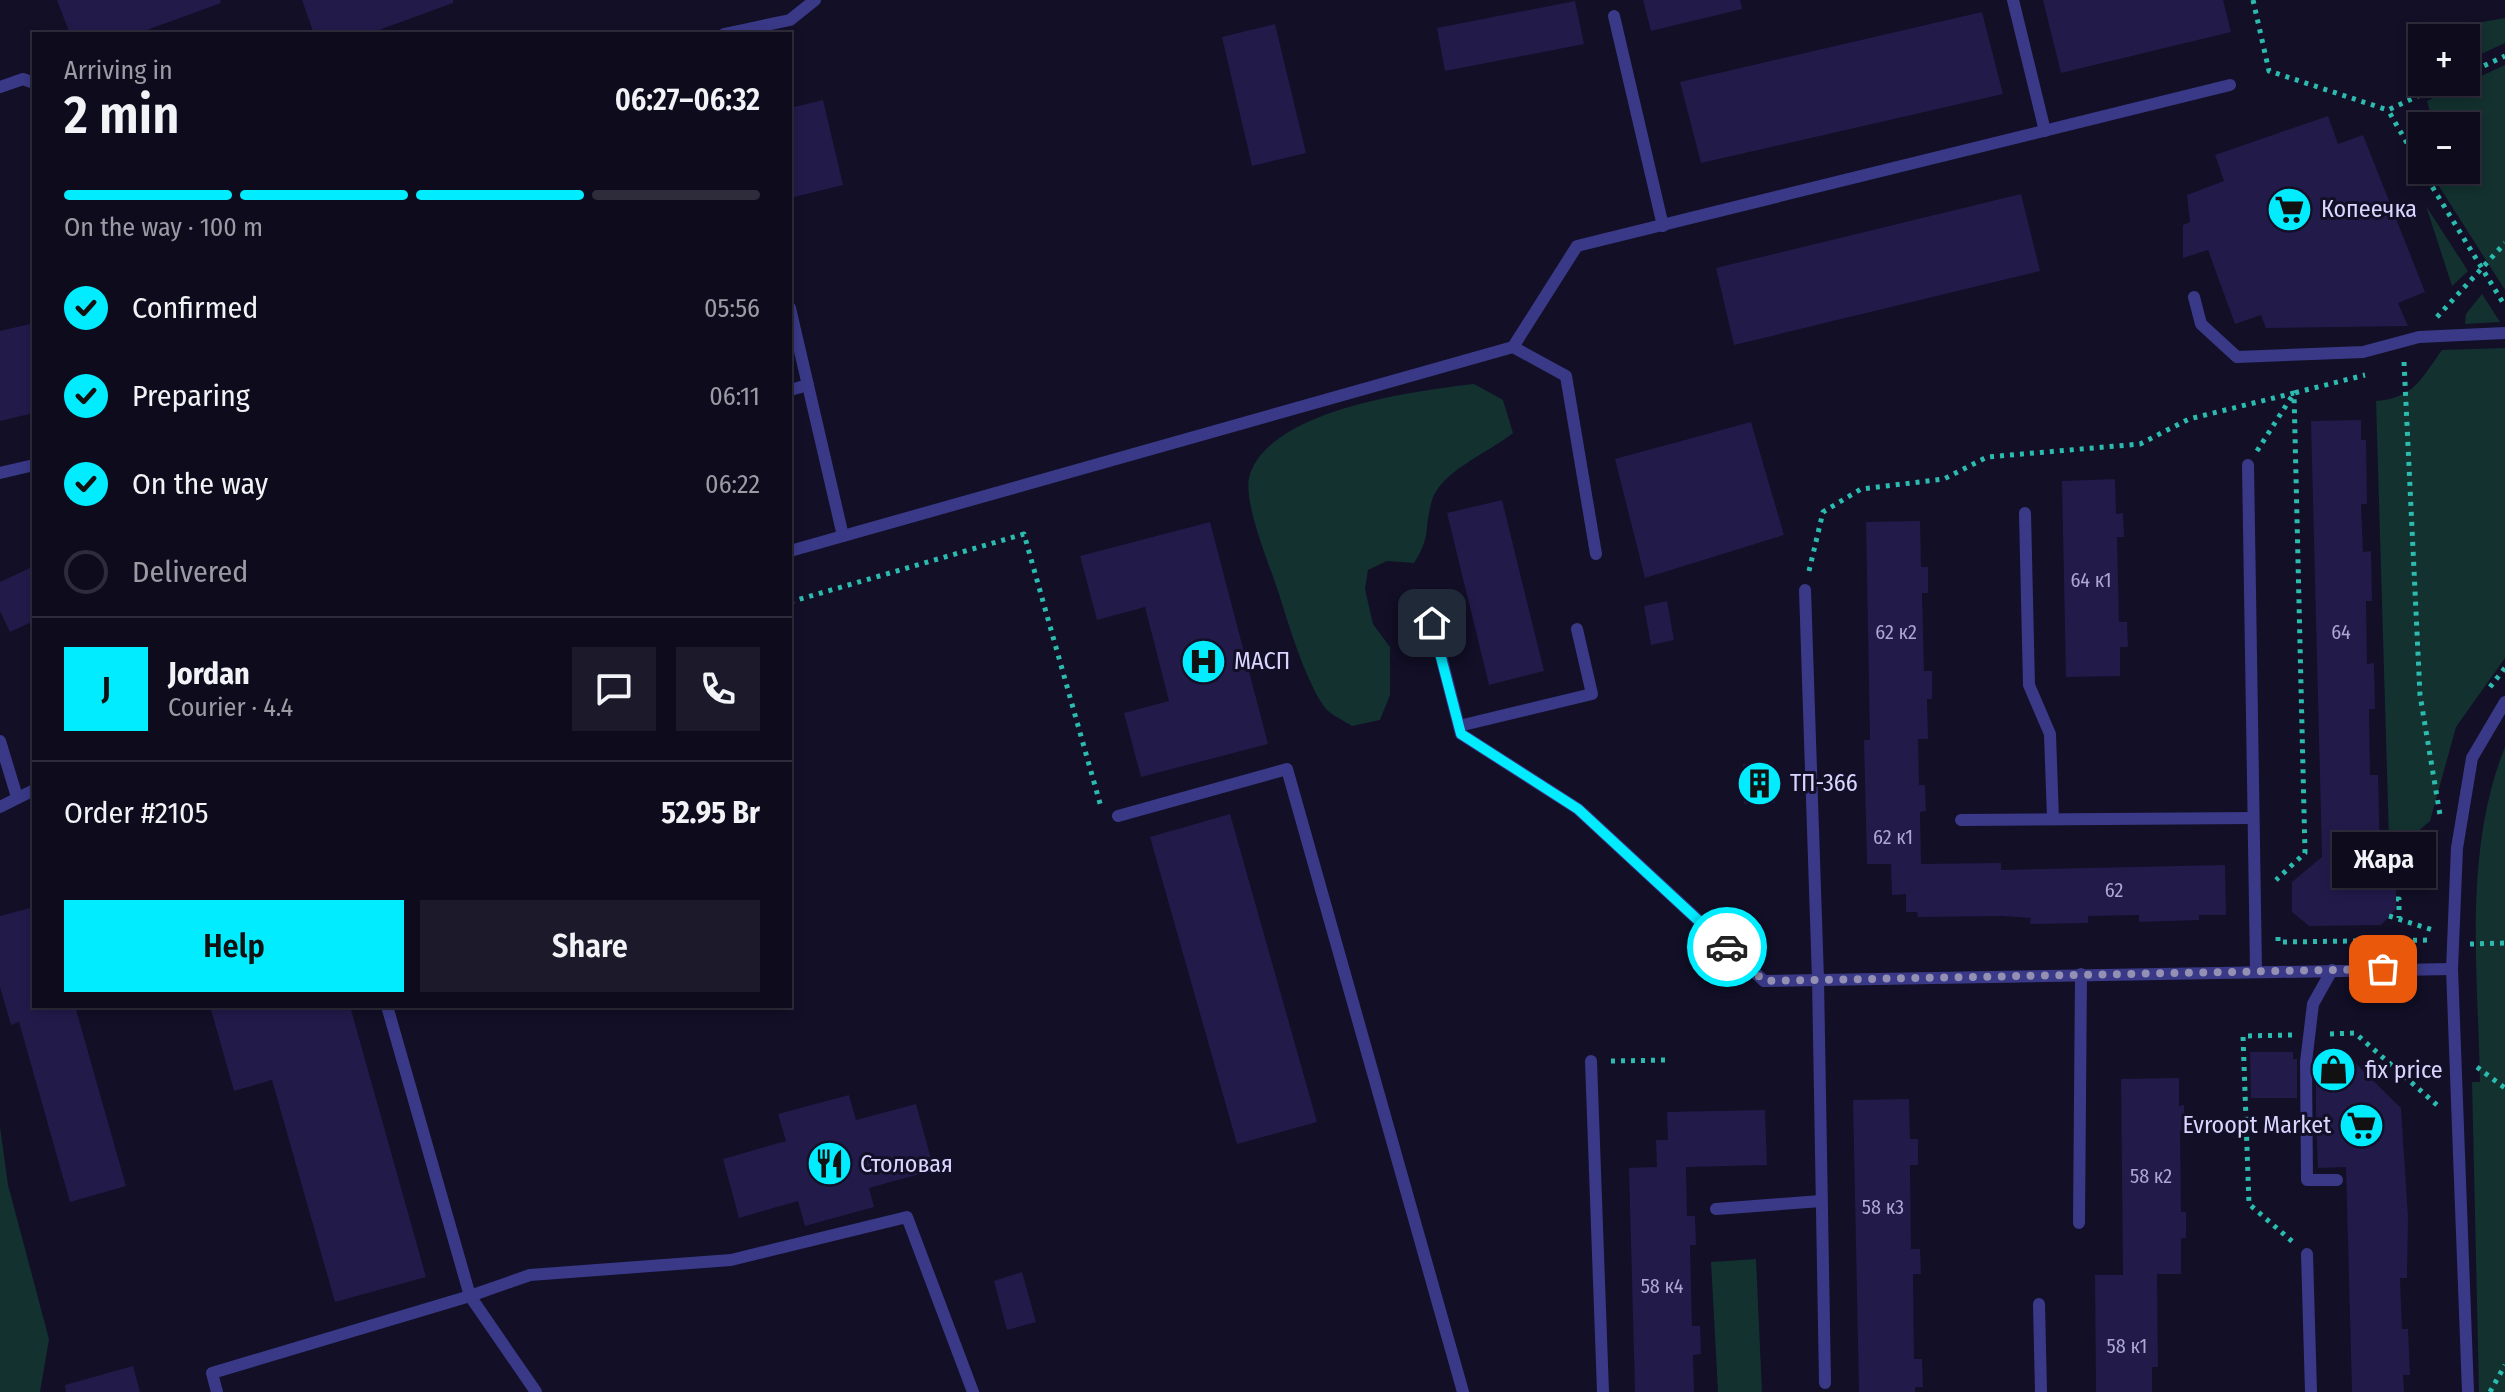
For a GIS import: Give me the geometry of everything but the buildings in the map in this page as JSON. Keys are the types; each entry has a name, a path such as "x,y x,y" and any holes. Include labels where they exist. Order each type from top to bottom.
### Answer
{"lane":[{"path":"733,32 790,20 815,0"},
{"path":"2013,0 2045,131"},
{"path":"1614,16 1663,226"},
{"path":"0,87 23,79 32,82"},
{"path":"792,550 1513,347 1577,246 2230,85"},
{"path":"2194,297 2201,324 2237,357 2363,352 2419,337 2505,333"},
{"path":"792,317 843,536"},
{"path":"1513,347 1566,376 1596,554"},
{"path":"792,389 808,385"},
{"path":"0,473 32,465"},
{"path":"2248,465 2256,970"},
{"path":"2025,513 2029,685 2050,734 2053,819"},
{"path":"1805,590 1818,979 1825,1383"},
{"path":"1426,598 1461,734 1578,809 1764,981 2256,970 2452,969"},
{"path":"1459,726 1592,694 1577,629"},
{"path":"2468,1392 2452,969 2457,848 2472,758 2505,702"},
{"path":"0,741 17,797"},
{"path":"1118,816 1287,769 1463,1392"},
{"path":"0,807 32,791"},
{"path":"1961,820 2253,818"},
{"path":"2332,970 2313,1004 2306,1062 2307,1180 2337,1180"},
{"path":"2079,1223 2081,974"},
{"path":"388,1008 470,1296 536,1392"},
{"path":"1591,1061 1603,1392"},
{"path":"1716,1209 1821,1201"},
{"path":"217,1392 212,1373 530,1275 731,1260 907,1217 973,1392"},
{"path":"2307,1254 2311,1392"},
{"path":"2039,1304 2041,1392"}],"path":[{"path":"2253,0 2269,71 2388,110 2408,145"},
{"path":"2480,68 2505,56"},
{"path":"2388,110 2418,96"},
{"path":"2430,184 2505,306"},
{"path":"2419,337 2505,243"},
{"path":"2391,363 2404,354 2420,695 2440,815"},
{"path":"1805,590 1823,512 1861,489 1944,479 1987,457 2140,444 2189,419 2378,372"},
{"path":"2248,465 2294,393"},
{"path":"2276,890 2276,878 2305,853 2294,393"},
{"path":"792,601 1024,534 1106,824 1118,816"},
{"path":"2396,899 2399,899 2399,918"},
{"path":"2389,916 2418,924"},
{"path":"2278,929 2278,942 2433,940"},
{"path":"2457,1051 2505,1088"},
{"path":"1606,1061 1666,1060"},
{"path":"2490,1392 2505,1365"}],"green space":[{"path":"2505,18 2505,43 2480,55 2480,24"},
{"path":"2505,65 2505,290 2438,184 2480,184 2480,112 2430,112 2427,101 2438,96 2480,96 2480,77"},
{"path":"2426,206 2468,271 2452,286"},
{"path":"2482,294 2500,322 2465,324 2466,314"},
{"path":"2505,348 2505,658 2456,727 2430,821 2409,839 2389,840 2376,401 2408,391 2422,378 2442,350"},
{"path":"1474,384 1503,400 1513,433 1443,482 1431,504 1425,540 1414,563 1387,561 1368,570 1365,589 1373,624 1390,647 1390,695 1380,720 1352,726 1325,708 1304,668 1253,517 1248,486 1250,474 1264,452 1286,434 1315,419 1383,398"},
{"path":"2505,747 2505,1392 2479,1392 2472,1082 2480,1082 2476,913 2483,828"},
{"path":"0,1127 8,1185 49,1339 40,1392 0,1392"},
{"path":"1756,1259 1762,1392 1718,1392 1711,1262"}],"way so far":[{"path":"1727,947 1764,981 2383,969"}],"place":[{"name":"Копеечка","path":"2290,209"},
{"name":"МАСП","path":"1203,661"},
{"name":"ТП-366","path":"1759,783"},
{"name":"Жара","path":"2383,969"},
{"name":"fix price","path":"2334,1070"},
{"name":"Evroopt Market","path":"2362,1125"},
{"name":"Столовая","path":"829,1164"}],"route":[{"path":"1432,623 1461,734 1578,809 1727,947"}]}
